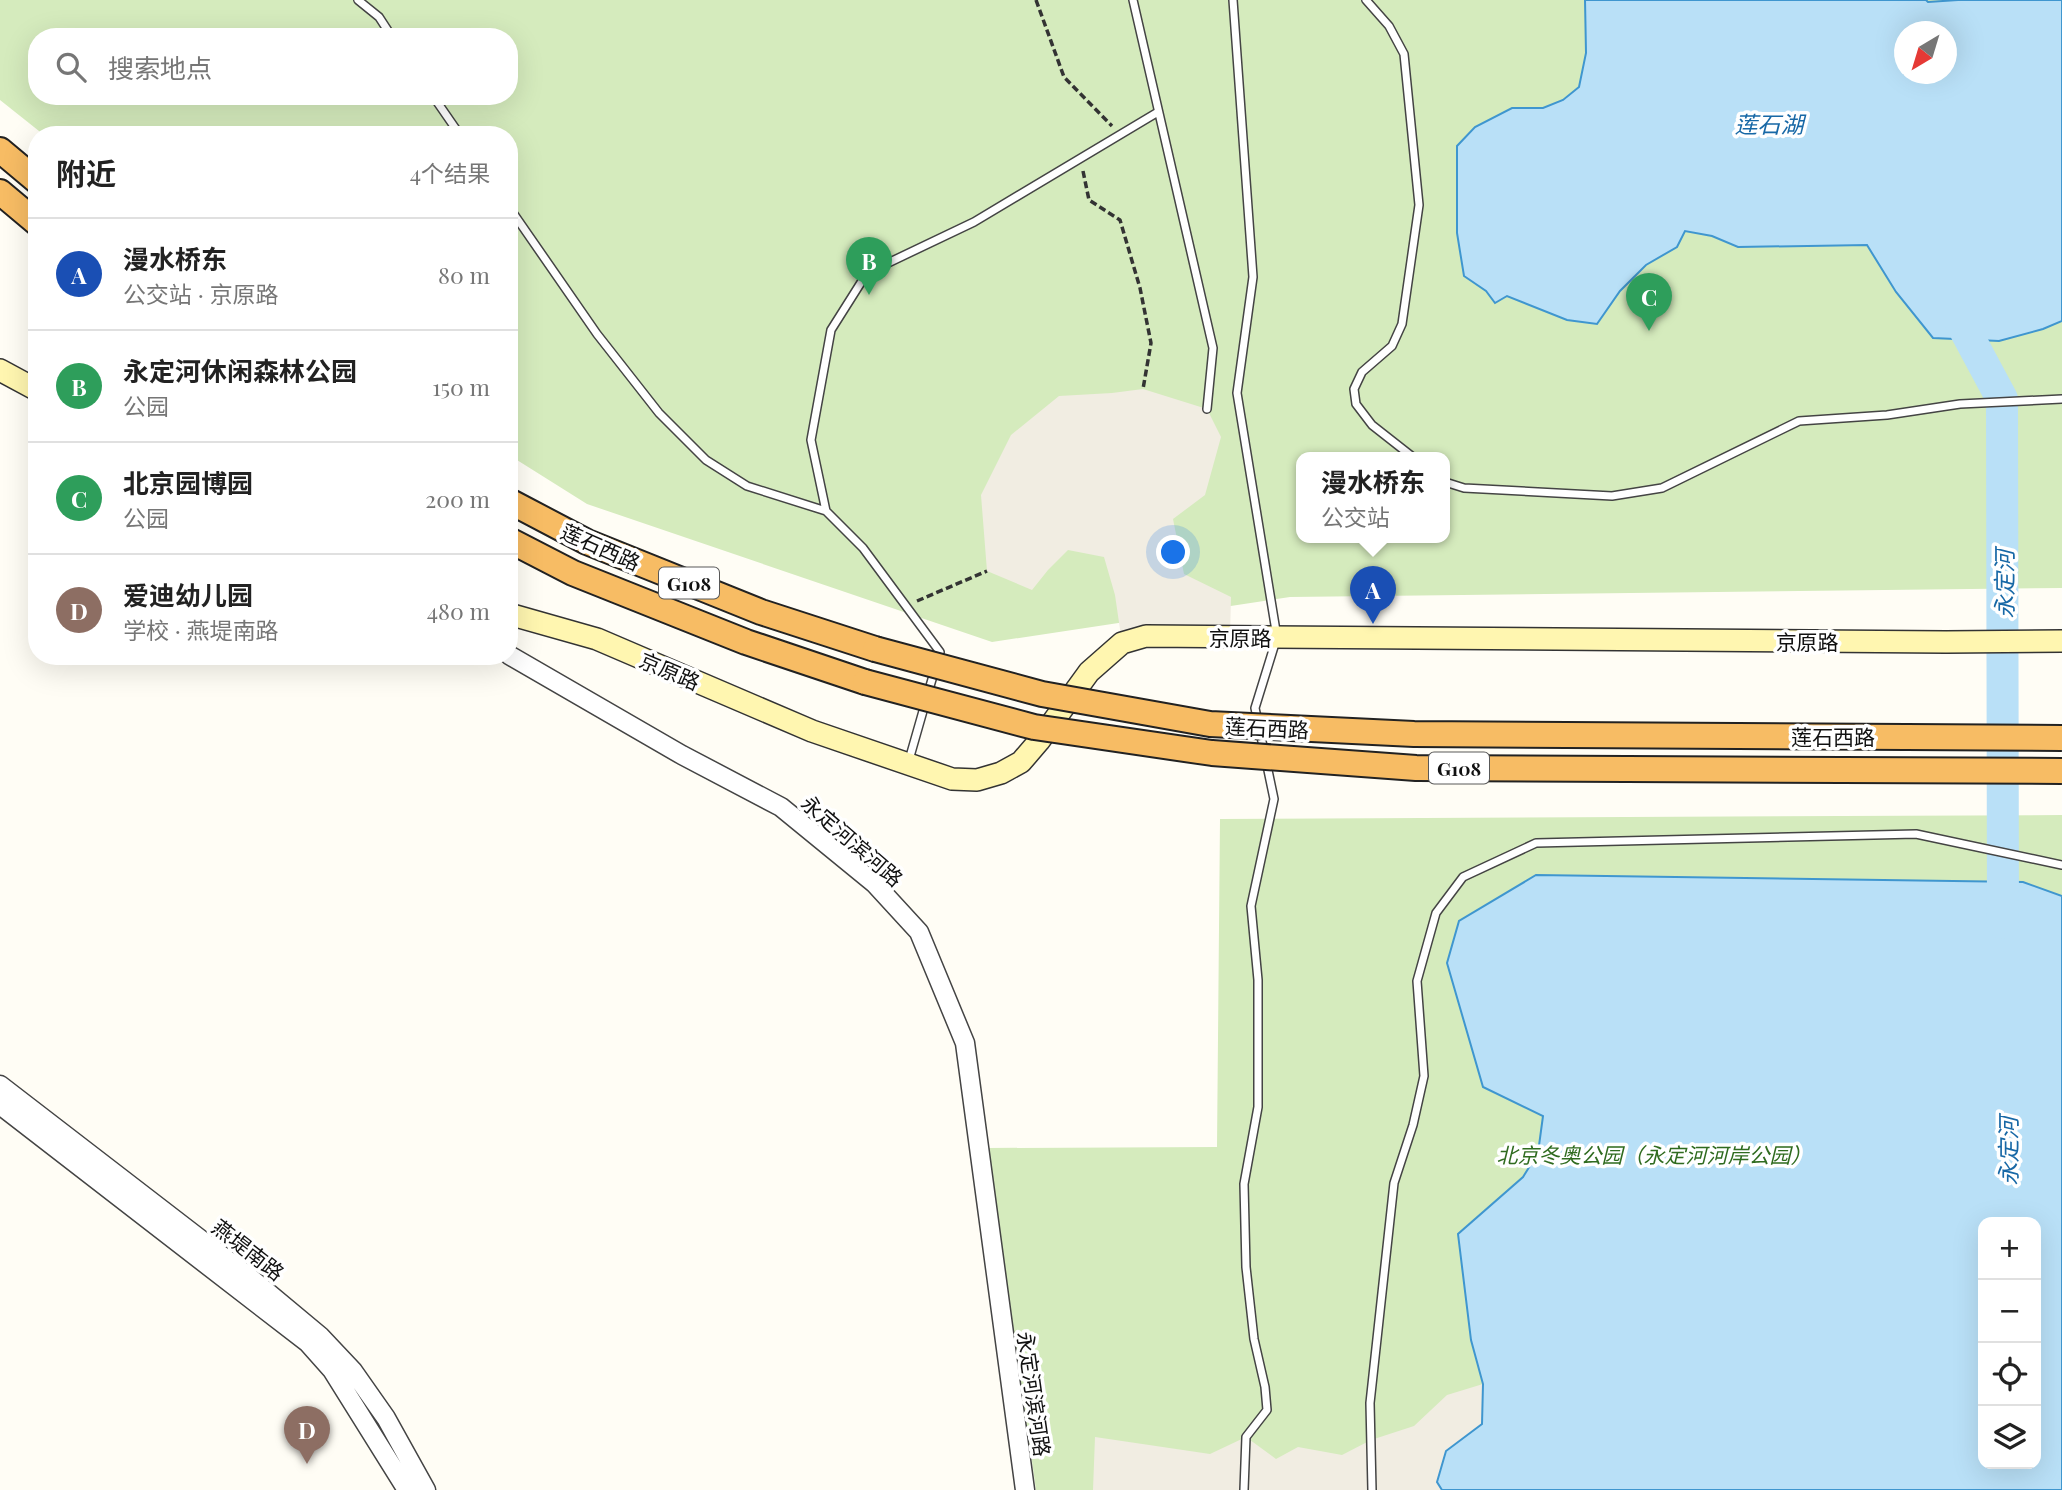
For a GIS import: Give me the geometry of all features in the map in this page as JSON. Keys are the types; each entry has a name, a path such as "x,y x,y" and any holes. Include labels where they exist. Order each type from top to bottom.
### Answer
{"highway":[{"path":"0,150 28,173"},
{"path":"0,192 28,215"},
{"name":"莲石西路","path":"518,506 611,552 761,612 875,649 1042,694 1210,724 1415,734 2062,738"},
{"name":"莲石西路","path":"518,545 573,573 746,642 865,682 1034,727 1226,754 1416,768 2062,771"}],"main road":[{"path":"0,370 28,385"},
{"name":"京原路","path":"518,617 597,639 812,731 952,779 977,780 1001,773 1021,762 1089,672 1122,643 1146,636 1946,642 2062,640"}],"street":[{"name":"永定河滨河路","path":"518,660 682,755 781,807 874,883 919,932 965,1043 1025,1490"},
{"name":"燕堤南路","path":"0,1084 248,1276 320,1336 353,1371 386,1418 426,1490"},
{"name":"燕堤南路","path":"0,1105 307,1343 332,1370 407,1490"}],"lane":[{"path":"358,0 379,17 386,28"},
{"path":"1133,0 1213,348 1207,409"},
{"path":"1233,0 1253,277 1237,393 1277,637 1255,708 1274,799 1251,906 1258,980 1258,1107 1244,1184 1246,1266 1254,1339 1265,1387 1267,1410 1246,1437 1244,1490"},
{"path":"1366,0 1389,26 1404,54 1419,205 1402,324 1392,346 1362,372 1354,389 1356,404 1373,425 1406,452"},
{"path":"439,105 454,126"},
{"path":"825,511 811,440 831,330 867,273 974,222 1158,112"},
{"path":"518,220 605,344 659,413 706,460 747,486 825,511 863,548 940,652 908,764"},
{"path":"1450,484 1464,488 1612,496 1662,488 1800,421 1887,415 1960,404 2062,399"},
{"path":"1372,1490 1370,1403 1394,1184 1413,1125 1424,1076 1417,981 1436,913 1462,877 1536,843 1916,834 2062,865"}],"path":[{"path":"1036,0 1064,77 1120,135"},
{"path":"1080,159 1089,200 1119,220 1139,288 1151,343 1143,389"},
{"path":"906,606 987,571"}],"green space":[{"path":"0,0 2062,0 2062,588 1290,597 992,642 587,504 518,461 518,126 33,126 0,100"},
{"name":"北京冬奥公园（永定河河岸公园）","path":"2062,815 2062,1490 1036,1490 988,1148 1217,1147 1220,819"}],"shaded area":[{"path":"1143,389 1207,409 1221,437 1205,495 1173,519 1184,574 1231,597 1230,637 1122,643 1115,595 1104,557 1068,550 1032,590 987,571 981,495 1011,435 1059,396"},
{"path":"1483,1384 1482,1424 1446,1451 1437,1482 1442,1490 1093,1490 1095,1437 1210,1454 1246,1437 1276,1459 1298,1447 1342,1455 1371,1440 1414,1426 1447,1395"}],"water":[{"name":"莲石湖","path":"1585,0 2062,0 2062,321 1999,341 1933,338 1896,292 1867,245 1738,247 1712,236 1685,231 1677,247 1646,265 1620,291 1597,324 1567,320 1507,296 1495,303 1486,291 1464,276 1457,233 1457,146 1475,127 1512,108 1543,108 1563,100 1579,87 1586,53"},
{"path":"1536,875 2023,882 2062,896 2062,1490 1442,1490 1437,1482 1446,1451 1482,1424 1483,1384 1471,1340 1458,1234 1523,1177 1538,1153 1543,1116 1483,1087 1447,963 1459,921"}],"waterway":[{"name":"永定河","path":"1950,302 2002,399 2003,923"}],"place":[{"name":"永定河休闲森林公园","path":"869,295"},
{"name":"北京园博园","path":"1649,331"},
{"name":"漫水桥东","path":"1373,624"},
{"name":"爱迪幼儿园","path":"307,1464"}]}
